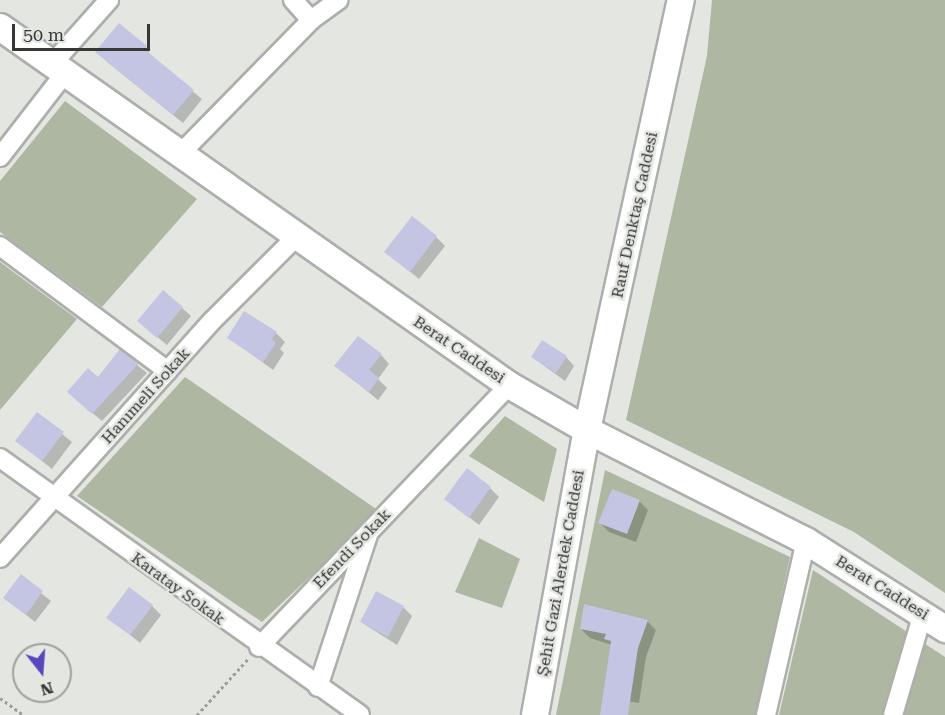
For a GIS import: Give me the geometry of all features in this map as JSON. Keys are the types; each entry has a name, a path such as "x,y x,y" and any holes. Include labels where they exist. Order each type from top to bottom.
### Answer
{"street":[{"path":"0,157 58,69 109,0"},
{"path":"293,0 311,20"},
{"path":"179,155 311,20 339,0"},
{"name":"Rauf Denktaş Caddesi","path":"587,430 681,0"},
{"name":"Berat Caddesi","path":"0,27 295,238 509,385 587,430 806,541 945,628"},
{"name":"Hanımeli Sokak","path":"0,558 168,370 295,238"},
{"path":"0,246 168,370"},
{"name":"Efendi Sokak","path":"259,647 509,385"},
{"name":"Şehit Gazi Alerdek Caddesi","path":"535,715 587,430"},
{"name":"Karatay Sokak","path":"0,458 259,647 360,715"},
{"path":"318,687 370,530"},
{"path":"766,715 806,541"},
{"path":"893,715 923,613"}],"path":[{"path":"197,715 259,647"},
{"path":"0,698 23,715"}],"green space":[{"path":"712,0 945,0 945,593 854,532 626,420 707,56"},
{"path":"65,101 197,199 102,307 0,232 0,181"},
{"path":"0,262 77,319 0,410"},
{"path":"185,377 379,511 262,622 77,496"},
{"path":"505,416 557,449 544,502 469,456"},
{"path":"605,470 790,557 756,715 556,715"},
{"path":"479,538 520,559 502,608 455,592"},
{"path":"813,570 945,657 945,715 779,715"}],"building":[{"path":"119,23 147,46 144,49 194,90 173,115 95,52"},
{"path":"412,216 437,236 410,272 384,252"},
{"path":"163,290 183,307 157,338 137,321"},
{"path":"244,311 277,332 272,339 276,343 263,362 227,338"},
{"path":"358,336 382,354 369,370 379,378 369,392 334,366"},
{"path":"542,340 567,356 556,373 531,357"},
{"path":"120,349 139,363 92,414 67,392 88,368 98,377"},
{"path":"37,412 64,432 42,461 15,441"},
{"path":"467,468 491,487 469,518 444,499"},
{"path":"612,489 640,500 627,534 598,523"},
{"path":"21,574 43,591 26,615 3,598"},
{"path":"129,587 153,605 130,635 106,618"},
{"path":"376,591 404,606 388,637 360,622"},
{"path":"584,604 648,620 638,648 628,715 600,715 611,641 604,639 606,634 580,629"}]}
